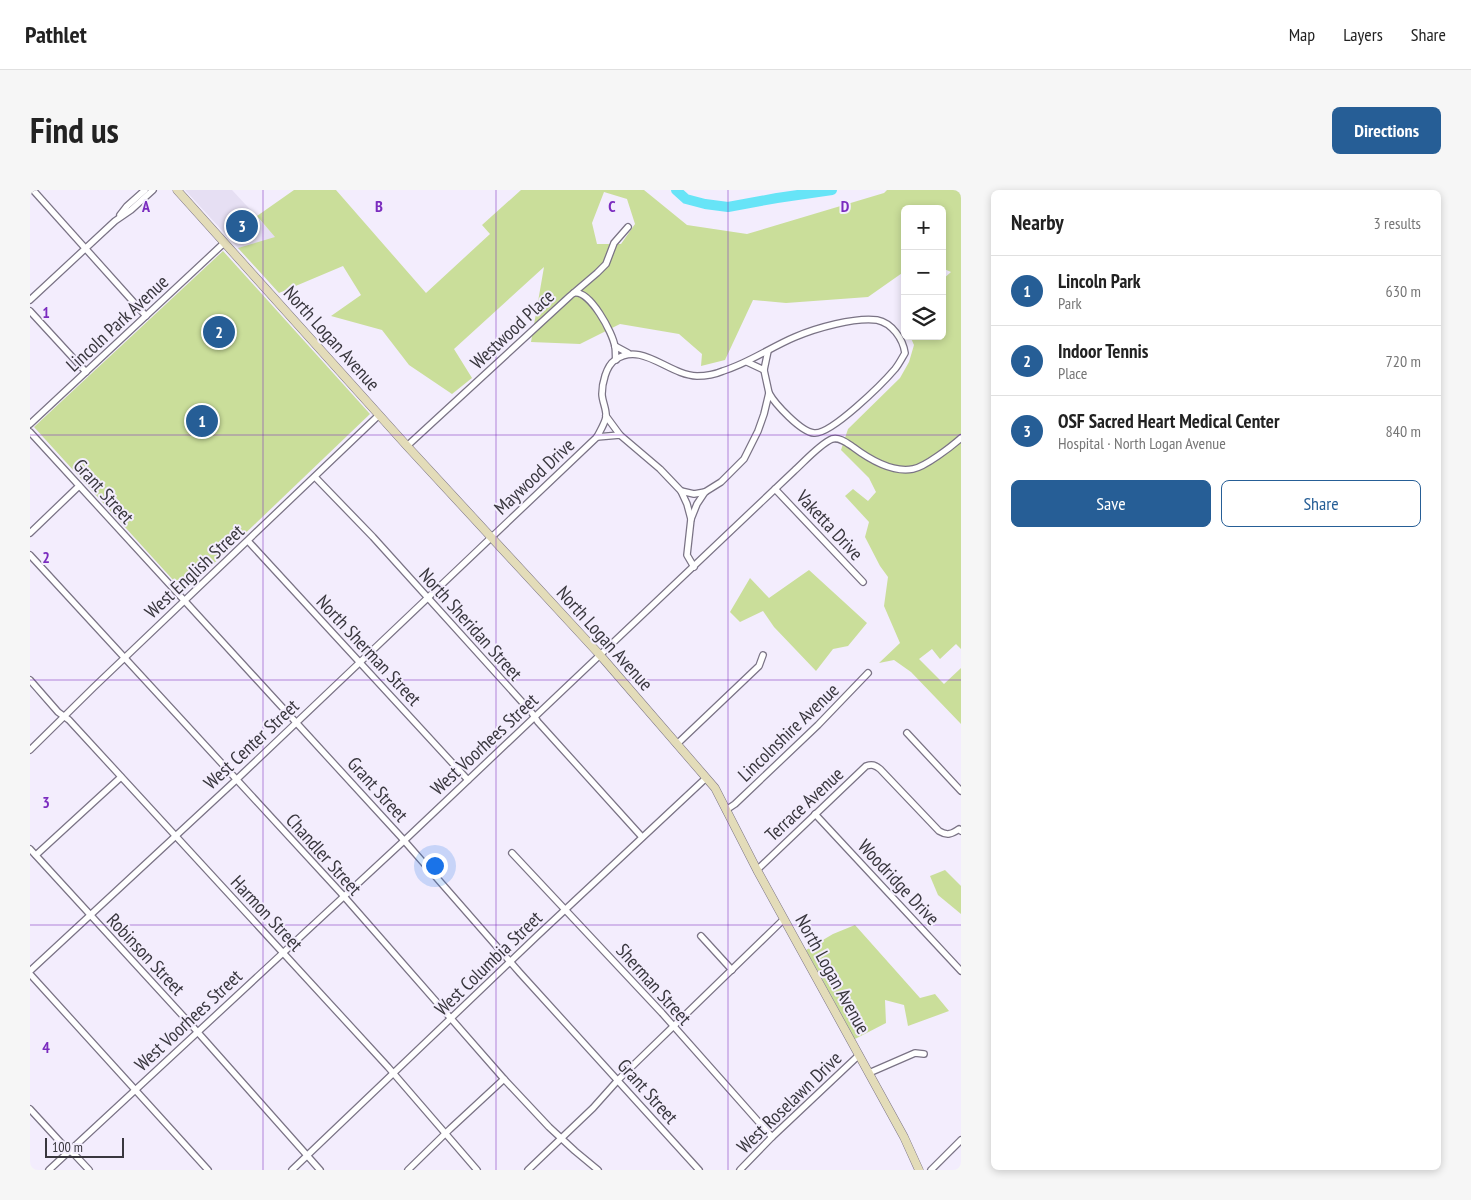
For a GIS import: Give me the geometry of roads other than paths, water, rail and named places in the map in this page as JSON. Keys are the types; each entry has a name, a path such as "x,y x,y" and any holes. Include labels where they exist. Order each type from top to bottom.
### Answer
{"street":[{"path":"33,190 146,316"},
{"path":"116,221 127,206 144,190"},
{"path":"30,300 116,221 153,190"},
{"name":"North Logan Avenue","path":"177,190 407,446 492,536 600,656 714,788 756,870 904,1137 919,1170"},
{"name":"Westwood Place","path":"407,446 606,264 614,243 628,228"},
{"name":"Lincoln Park Avenue","path":"30,424 224,243"},
{"path":"574,293 584,295 600,313 615,346 616,360"},
{"path":"30,311 86,372"},
{"path":"615,346 628,353 642,354 677,372 697,376 722,372 748,362 796,336 837,324 863,320 878,320 885,323 901,339 904,346 905,353 894,370 845,417 829,428 815,434 803,429 784,412 769,393"},
{"path":"682,491 694,494 705,492 721,482 744,459 758,431 769,393 764,370 768,351"},
{"path":"628,353 611,363 606,373 602,395 606,416 620,435 660,469 682,491 691,519"},
{"path":"748,362 764,370"},
{"name":"West English Street","path":"30,750 379,415"},
{"name":"Maywood Drive","path":"492,536 597,437 606,416"},
{"name":"Grant Street","path":"30,432 404,840 511,962 699,1170"},
{"name":"Maywood Drive","path":"597,437 620,435"},
{"name":"West Voorhees Street","path":"49,1170 404,840 824,444 834,438 842,439 881,464 892,468 914,469 940,454 961,438"},
{"name":"North Sheridan Street","path":"315,477 427,598 642,837"},
{"path":"30,533 79,486"},
{"name":"Vaketta Drive","path":"775,489 863,582"},
{"path":"694,567 687,555 691,519 697,504 705,492"},
{"name":"West Center Street","path":"30,973 492,536"},
{"name":"North Sherman Street","path":"248,541 468,780"},
{"name":"Chandler Street","path":"30,555 344,896 504,1079 561,1138 598,1170"},
{"path":"677,744 760,666 763,655"},
{"name":"Lincolnshire Avenue","path":"726,810 735,804 818,725 868,673"},
{"name":"Harmon Street","path":"30,680 283,953 393,1074 476,1170"},
{"path":"907,733 961,791"},
{"name":"Terrace Avenue","path":"756,870 866,766 874,765 880,768 939,831 953,834 960,829"},
{"path":"36,855 121,777"},
{"name":"West Columbia Street","path":"292,1170 706,778"},
{"name":"Woodridge Drive","path":"815,814 961,971"},
{"name":"Robinson Street","path":"30,849 320,1170"},
{"name":"Sherman Street","path":"512,853 772,1137"},
{"path":"528,1170 784,919"},
{"path":"701,936 732,970"},
{"path":"30,973 208,1170"},
{"path":"868,1073 915,1053 924,1054"},
{"name":"West Roselawn Drive","path":"740,1170 858,1055"},
{"path":"408,1170 504,1079"},
{"path":"30,1109 89,1170"},
{"path":"931,1170 961,1140"}],"waterway":[{"path":"676,190 686,199 728,207 832,190"}],"place":[{"name":"OSF Sacred Heart Medical Center","path":"242,226"},
{"name":"Indoor Tennis","path":"219,332"},
{"name":"Lincoln Park","path":"202,421"}]}
